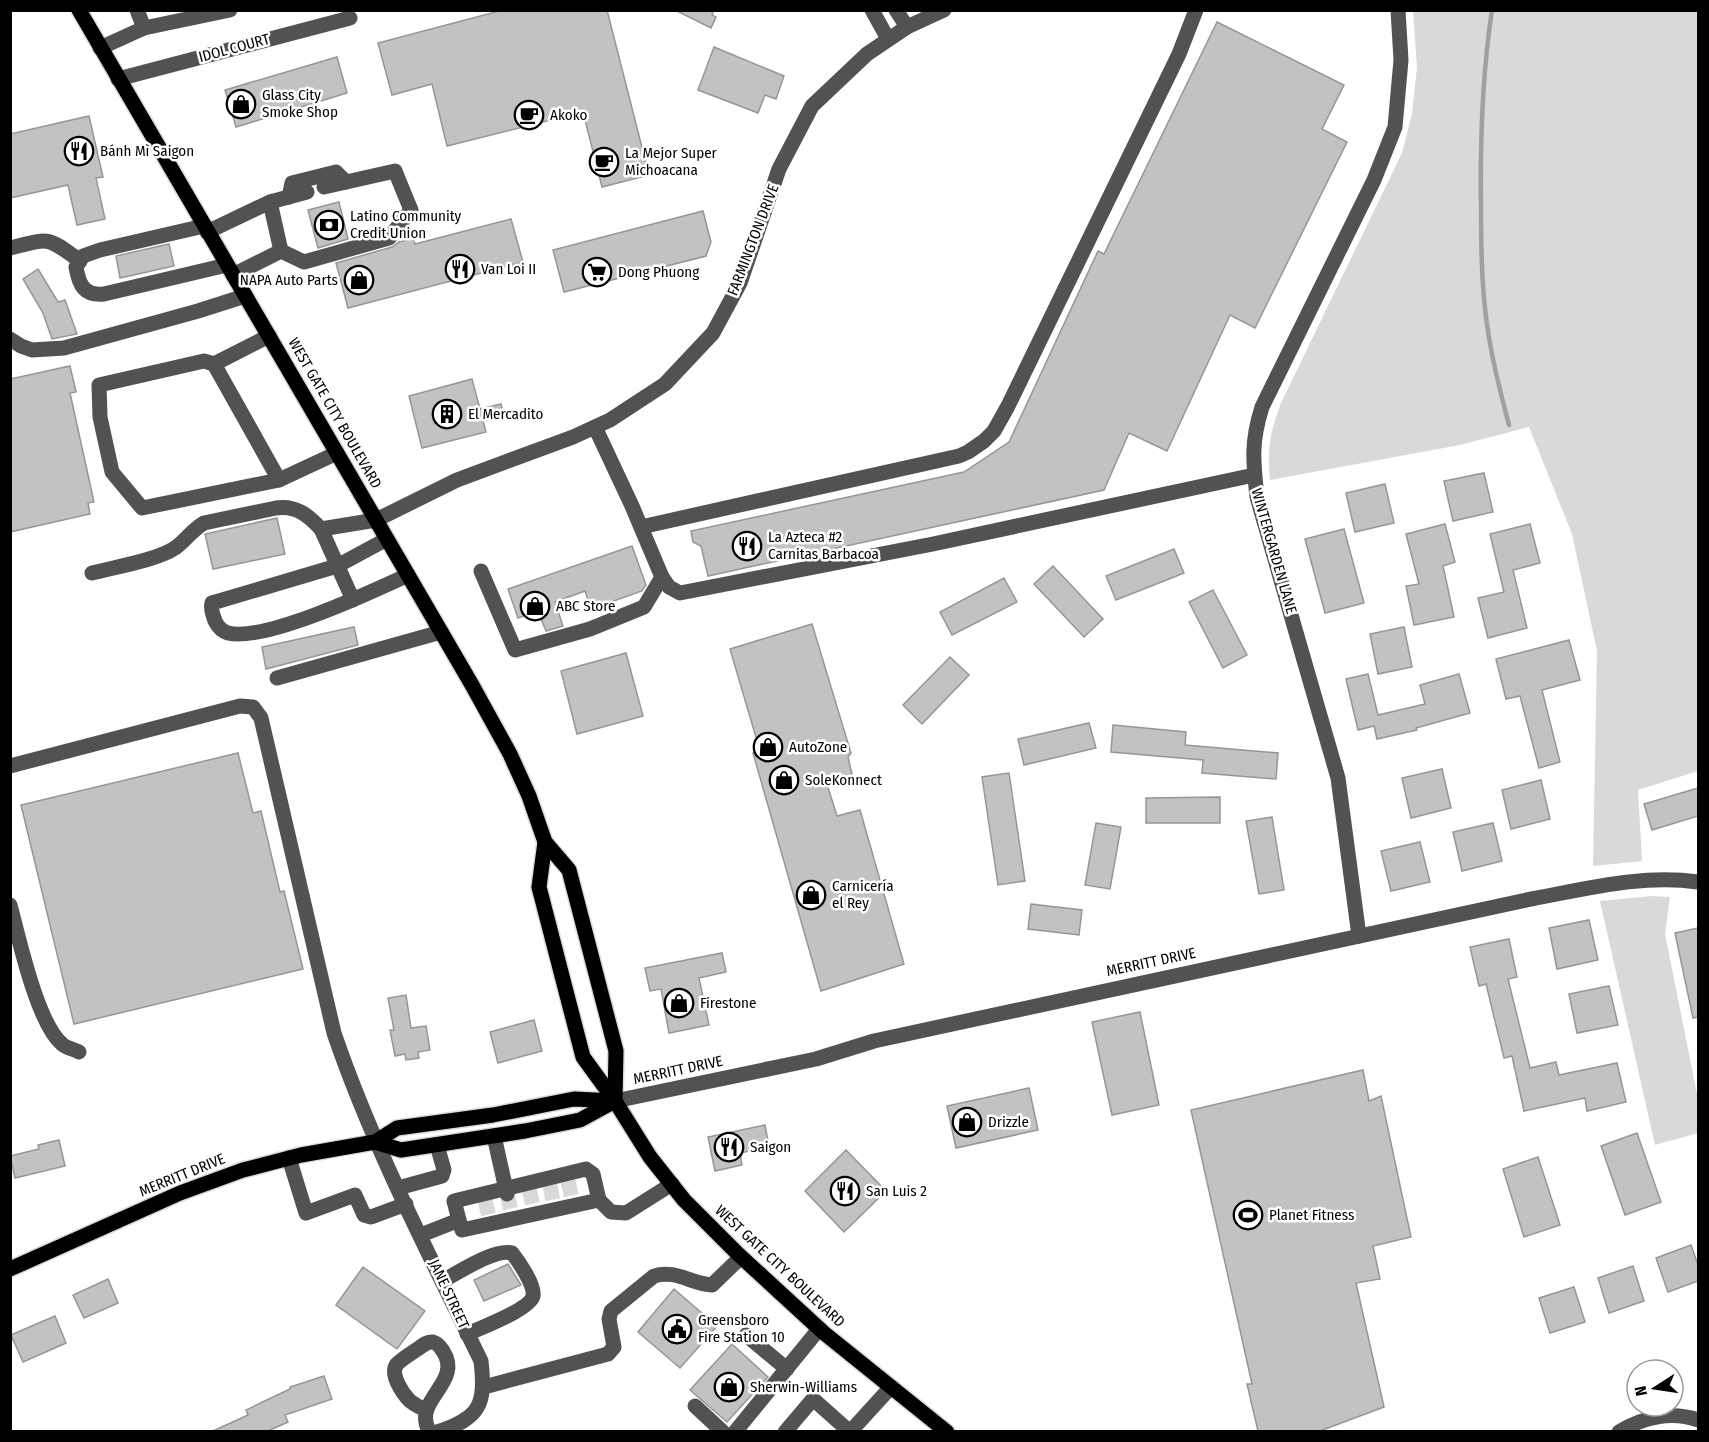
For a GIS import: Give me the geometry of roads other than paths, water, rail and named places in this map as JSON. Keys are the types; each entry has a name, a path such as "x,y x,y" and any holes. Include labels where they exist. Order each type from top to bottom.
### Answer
{"main road":[{"name":"WEST GATE CITY BOULEVARD","path":"79,10 510,754 529,796 545,842 569,870 616,1051 615,1101"},
{"name":"WEST GATE CITY BOULEVARD","path":"545,842 539,887 583,1057 615,1101 650,1157 685,1201 741,1257 819,1329 947,1431"},
{"name":"MERRITT DRIVE","path":"10,1269 180,1192 243,1170 289,1158 375,1142 397,1128 493,1115 574,1099 615,1101"},
{"name":"MERRITT DRIVE","path":"375,1142 401,1150 494,1136 580,1120 615,1101"}],"street":[{"path":"136,10 144,28"},
{"path":"100,48 144,28 230,10"},
{"path":"872,10 888,39"},
{"path":"896,10 907,27"},
{"name":"FARMINGTON DRIVE","path":"321,529 376,520 457,480 610,420 666,384 713,333 740,283 779,170 812,106 867,54 907,27 944,10"},
{"path":"641,526 959,456 984,441 994,431 1028,368 1179,54 1196,10"},
{"name":"WINTERGARDEN LANE","path":"1359,936 1338,778 1257,497 1254,475 1254,433 1262,407 1374,180 1395,127 1401,60 1398,10"},
{"name":"IDOL COURT","path":"118,79 350,18"},
{"path":"307,192 270,202 206,229 100,250 83,256 76,267 80,283 93,295 104,294 230,270 281,251 304,262 389,238 411,210 395,171 324,187"},
{"path":"289,197 292,183 336,172 346,182"},
{"path":"270,202 281,251"},
{"path":"10,248 45,239 54,242 80,261"},
{"path":"10,339 32,350 64,348 245,296"},
{"path":"213,364 269,336"},
{"path":"279,480 213,364 204,361 99,385 100,417 112,472 142,508 279,480 337,453"},
{"path":"595,427 662,577 669,587 681,593 933,544 1254,475"},
{"path":"92,573 165,554 177,547 194,529 204,523 276,508 292,507 321,529 343,563 359,598"},
{"path":"387,539 343,563 212,603 211,608 217,625 222,631 238,634 294,622 359,598 408,575"},
{"path":"481,571 515,650 590,629 644,607 662,577"},
{"path":"277,678 441,632"},
{"name":"JANE STREET","path":"10,766 240,706 253,707 261,718 334,1034 346,1071 375,1142 481,1361 484,1387"},
{"name":"MERRITT DRIVE","path":"615,1101 824,1057 874,1041 1531,899 1622,882 1661,880 1698,882"},
{"path":"10,905 26,969 48,1025 62,1044 79,1052"},
{"path":"494,1136 506,1191"},
{"path":"398,1188 442,1176 444,1170 437,1145"},
{"path":"289,1158 306,1213 356,1195 364,1215 371,1217 406,1204"},
{"path":"599,1200 573,1202 534,1210 490,1220 462,1230 454,1201 484,1197 568,1177 585,1169 593,1174 599,1200 611,1212 626,1213 672,1184"},
{"path":"421,1235 459,1220"},
{"path":"442,1281 495,1254 506,1252 512,1253 526,1275 533,1291 533,1298 508,1315 468,1334"},
{"path":"437,1431 455,1426 476,1412 484,1387 608,1354 614,1347 609,1319 611,1311 654,1276 662,1274 689,1278 704,1285 712,1285 741,1257"},
{"path":"735,1431 819,1329"},
{"path":"746,1335 787,1370"},
{"path":"785,1431 813,1399 850,1431 891,1387"},
{"path":"695,1406 723,1431"},
{"path":"427,1410 425,1420 429,1431"},
{"path":"1624,1430 1662,1415 1684,1415 1698,1420"}],"waterway":[{"path":"1492,10 1481,133 1482,271 1489,338 1509,425"}],"tunnel":[{"path":"568,1181 572,1199"},
{"path":"550,1185 553,1202"},
{"path":"529,1189 533,1206"},
{"path":"507,1194 511,1211"},
{"path":"485,1200 489,1217"}],"place":[{"name":"Glass City Smoke Shop","path":"241,104"},
{"name":"Akoko","path":"529,115"},
{"name":"Bánh Mì Saigon","path":"79,151"},
{"name":"La Mejor Super Michoacana","path":"604,162"},
{"name":"Latino Community Credit Union","path":"329,225"},
{"name":"Van Loi II","path":"460,269"},
{"name":"Dong Phuong","path":"597,272"},
{"name":"NAPA Auto Parts","path":"359,280"},
{"name":"El Mercadito","path":"447,414"},
{"name":"La Azteca #2 Carnitas Barbacoa","path":"747,546"},
{"name":"ABC Store","path":"535,606"},
{"name":"AutoZone","path":"768,747"},
{"name":"SoleKonnect","path":"784,780"},
{"name":"Carnicería el Rey","path":"811,895"},
{"name":"Firestone","path":"679,1003"},
{"name":"Drizzle","path":"967,1122"},
{"name":"Saigon","path":"729,1147"},
{"name":"San Luis 2","path":"845,1191"},
{"name":"Planet Fitness","path":"1248,1215"},
{"name":"Greensboro Fire Station 10","path":"677,1329"},
{"name":"Sherwin-Williams","path":"729,1387"}]}
